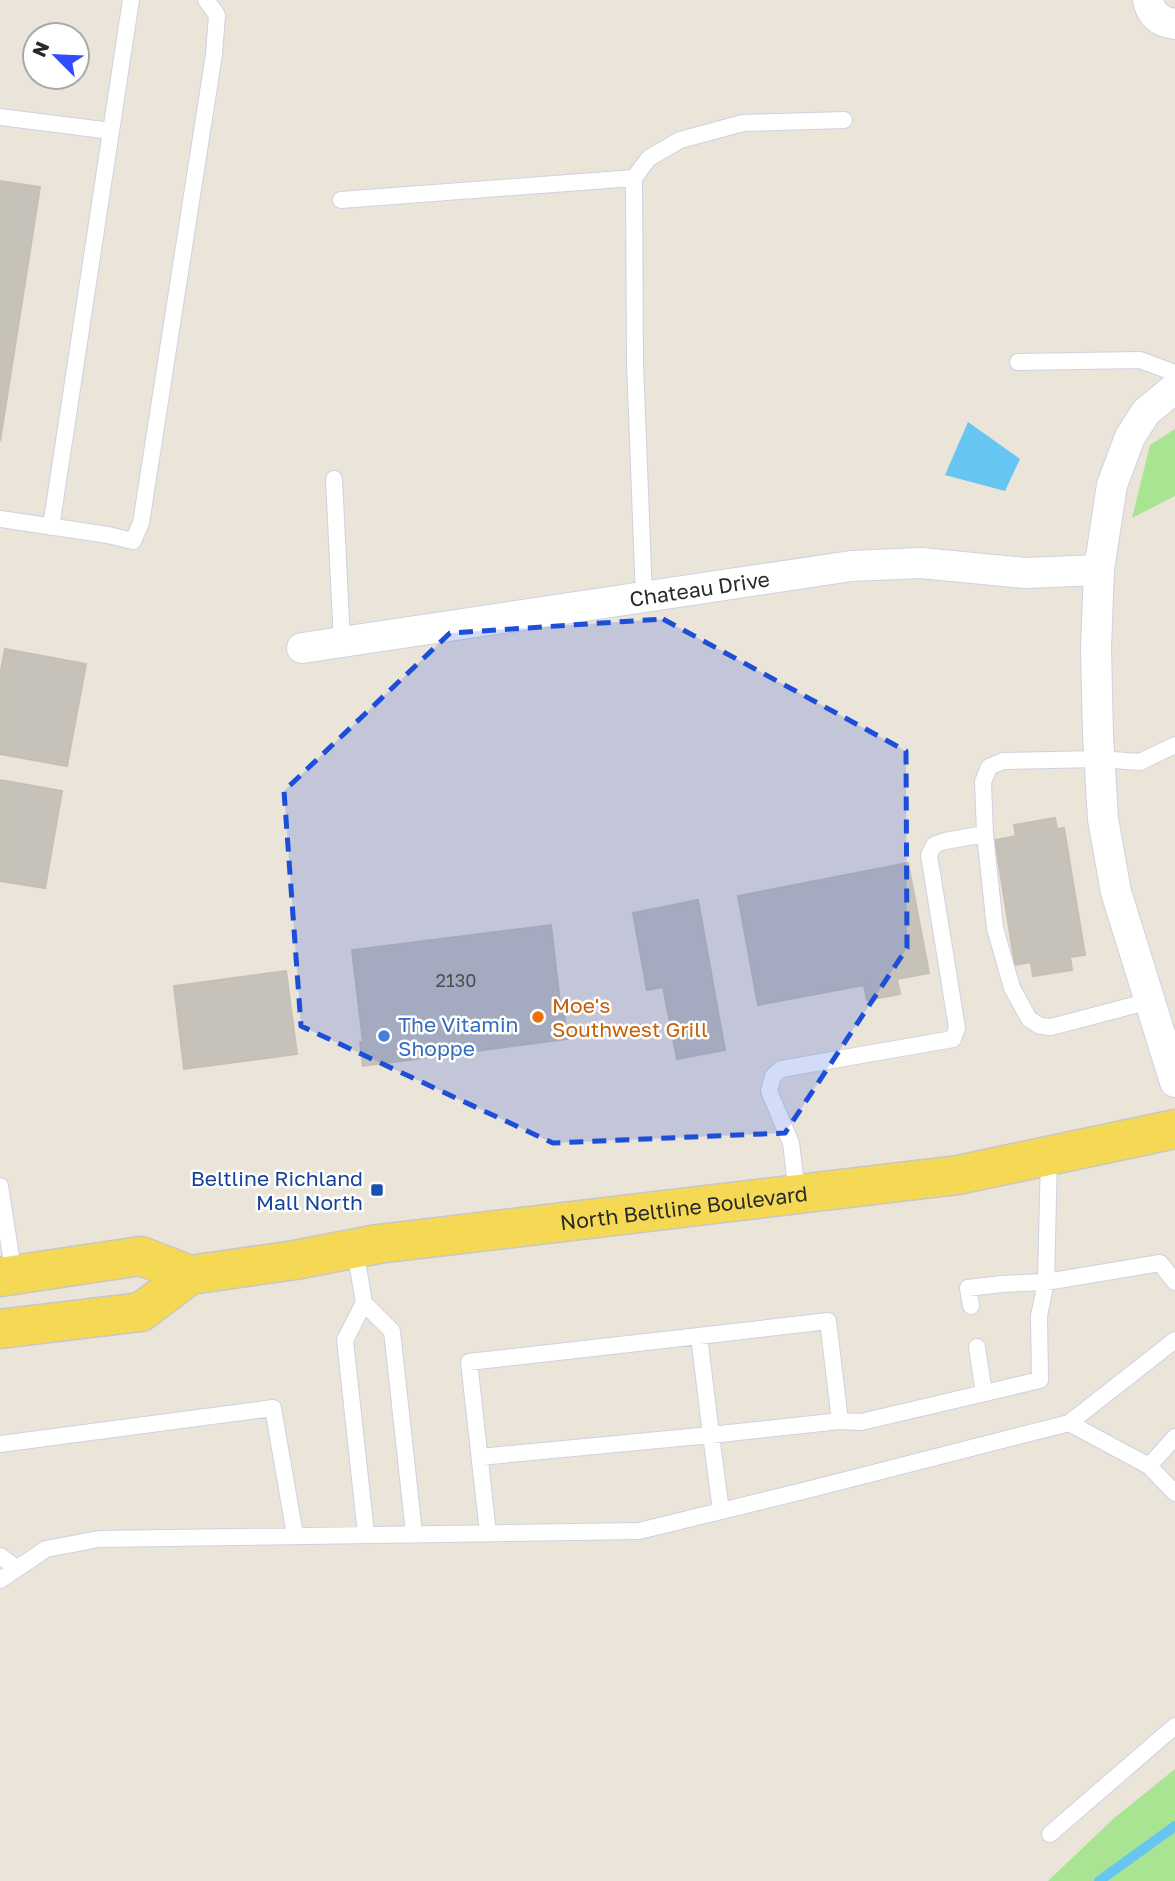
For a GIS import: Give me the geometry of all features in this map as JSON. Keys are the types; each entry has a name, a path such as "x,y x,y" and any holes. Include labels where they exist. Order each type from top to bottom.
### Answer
{"main road":[{"name":"North Beltline Boulevard","path":"0,1329 141,1312 190,1276 378,1244 958,1175 1175,1129"},
{"path":"7,1277 141,1256 190,1276"}],"street":[{"path":"1148,0 1158,19 1175,24"},
{"path":"1175,388 1146,412 1130,437 1112,485 1099,570 1096,649 1103,819 1116,892 1175,1082"},
{"name":"Chateau Drive","path":"302,648 851,566 921,563 1026,573 1099,570"}],"lane":[{"path":"51,527 131,0"},
{"path":"0,519 133,541 141,523 214,54 217,15 206,0"},
{"path":"0,117 111,131"},
{"path":"645,597 635,363 634,178 649,158 680,140 743,123 844,120"},
{"path":"341,200 634,178"},
{"path":"1018,362 1140,360 1175,373"},
{"path":"334,479 342,642"},
{"path":"1150,1001 1051,1027 1040,1027 1028,1019 1012,988 995,928 985,834 983,782 989,767 1003,761 1099,759 1140,762 1175,745"},
{"path":"797,1194 791,1143 769,1091 773,1076 781,1069 953,1039 957,1028 929,855 934,845 985,834"},
{"path":"480,1457 840,1421 861,1422 1040,1380 1039,1316 1046,1282 1049,1156"},
{"path":"0,1186 7,1277"},
{"path":"355,1249 364,1303 392,1331 414,1533"},
{"path":"971,1306 968,1288 1046,1282 1160,1263 1175,1282"},
{"path":"364,1303 345,1340 366,1534"},
{"path":"488,1533 469,1362 828,1321 840,1421"},
{"path":"699,1336 721,1511"},
{"path":"0,1580 46,1549 99,1539 639,1531 1069,1423 1175,1340"},
{"path":"977,1347 984,1393"},
{"path":"0,1444 273,1408 295,1535"},
{"path":"1069,1423 1149,1466 1175,1493"},
{"path":"1149,1466 1175,1437"},
{"path":"0,1556 16,1568"},
{"path":"1050,1834 1175,1726"}],"highlighted area":[{"path":"663,619 906,751 907,948 785,1133 553,1143 301,1026 284,791 450,633"}],"green space":[{"path":"1175,429 1175,496 1132,518 1150,445"},
{"path":"1175,1769 1175,1881 1048,1881 1113,1819"}],"water":[{"path":"968,422 1020,459 1005,491 945,475"}],"building":[{"path":"0,181 40,187 0,441"},
{"path":"5,649 86,664 67,766 0,754 0,675"},
{"path":"0,780 62,791 45,888 0,881"},
{"path":"1055,818 1057,829 1064,828 1085,955 1070,957 1072,970 1033,976 1031,962 1015,965 995,840 1016,836 1014,825"},
{"path":"908,863 929,973 897,979 900,994 867,1000 864,985 758,1005 738,896"},
{"path":"698,900 725,1050 677,1059 663,987 647,990 633,913"},
{"path":"551,925 567,1039 363,1066 360,1042 363,1042 352,950"},
{"path":"286,971 297,1054 184,1069 174,986"}],"waterway":[{"path":"1099,1881 1175,1826"}],"place":[{"name":"Moe's Southwest Grill","path":"538,1017"},
{"name":"The Vitamin Shoppe","path":"384,1036"},
{"name":"Beltline Richland Mall North","path":"377,1190"}]}
